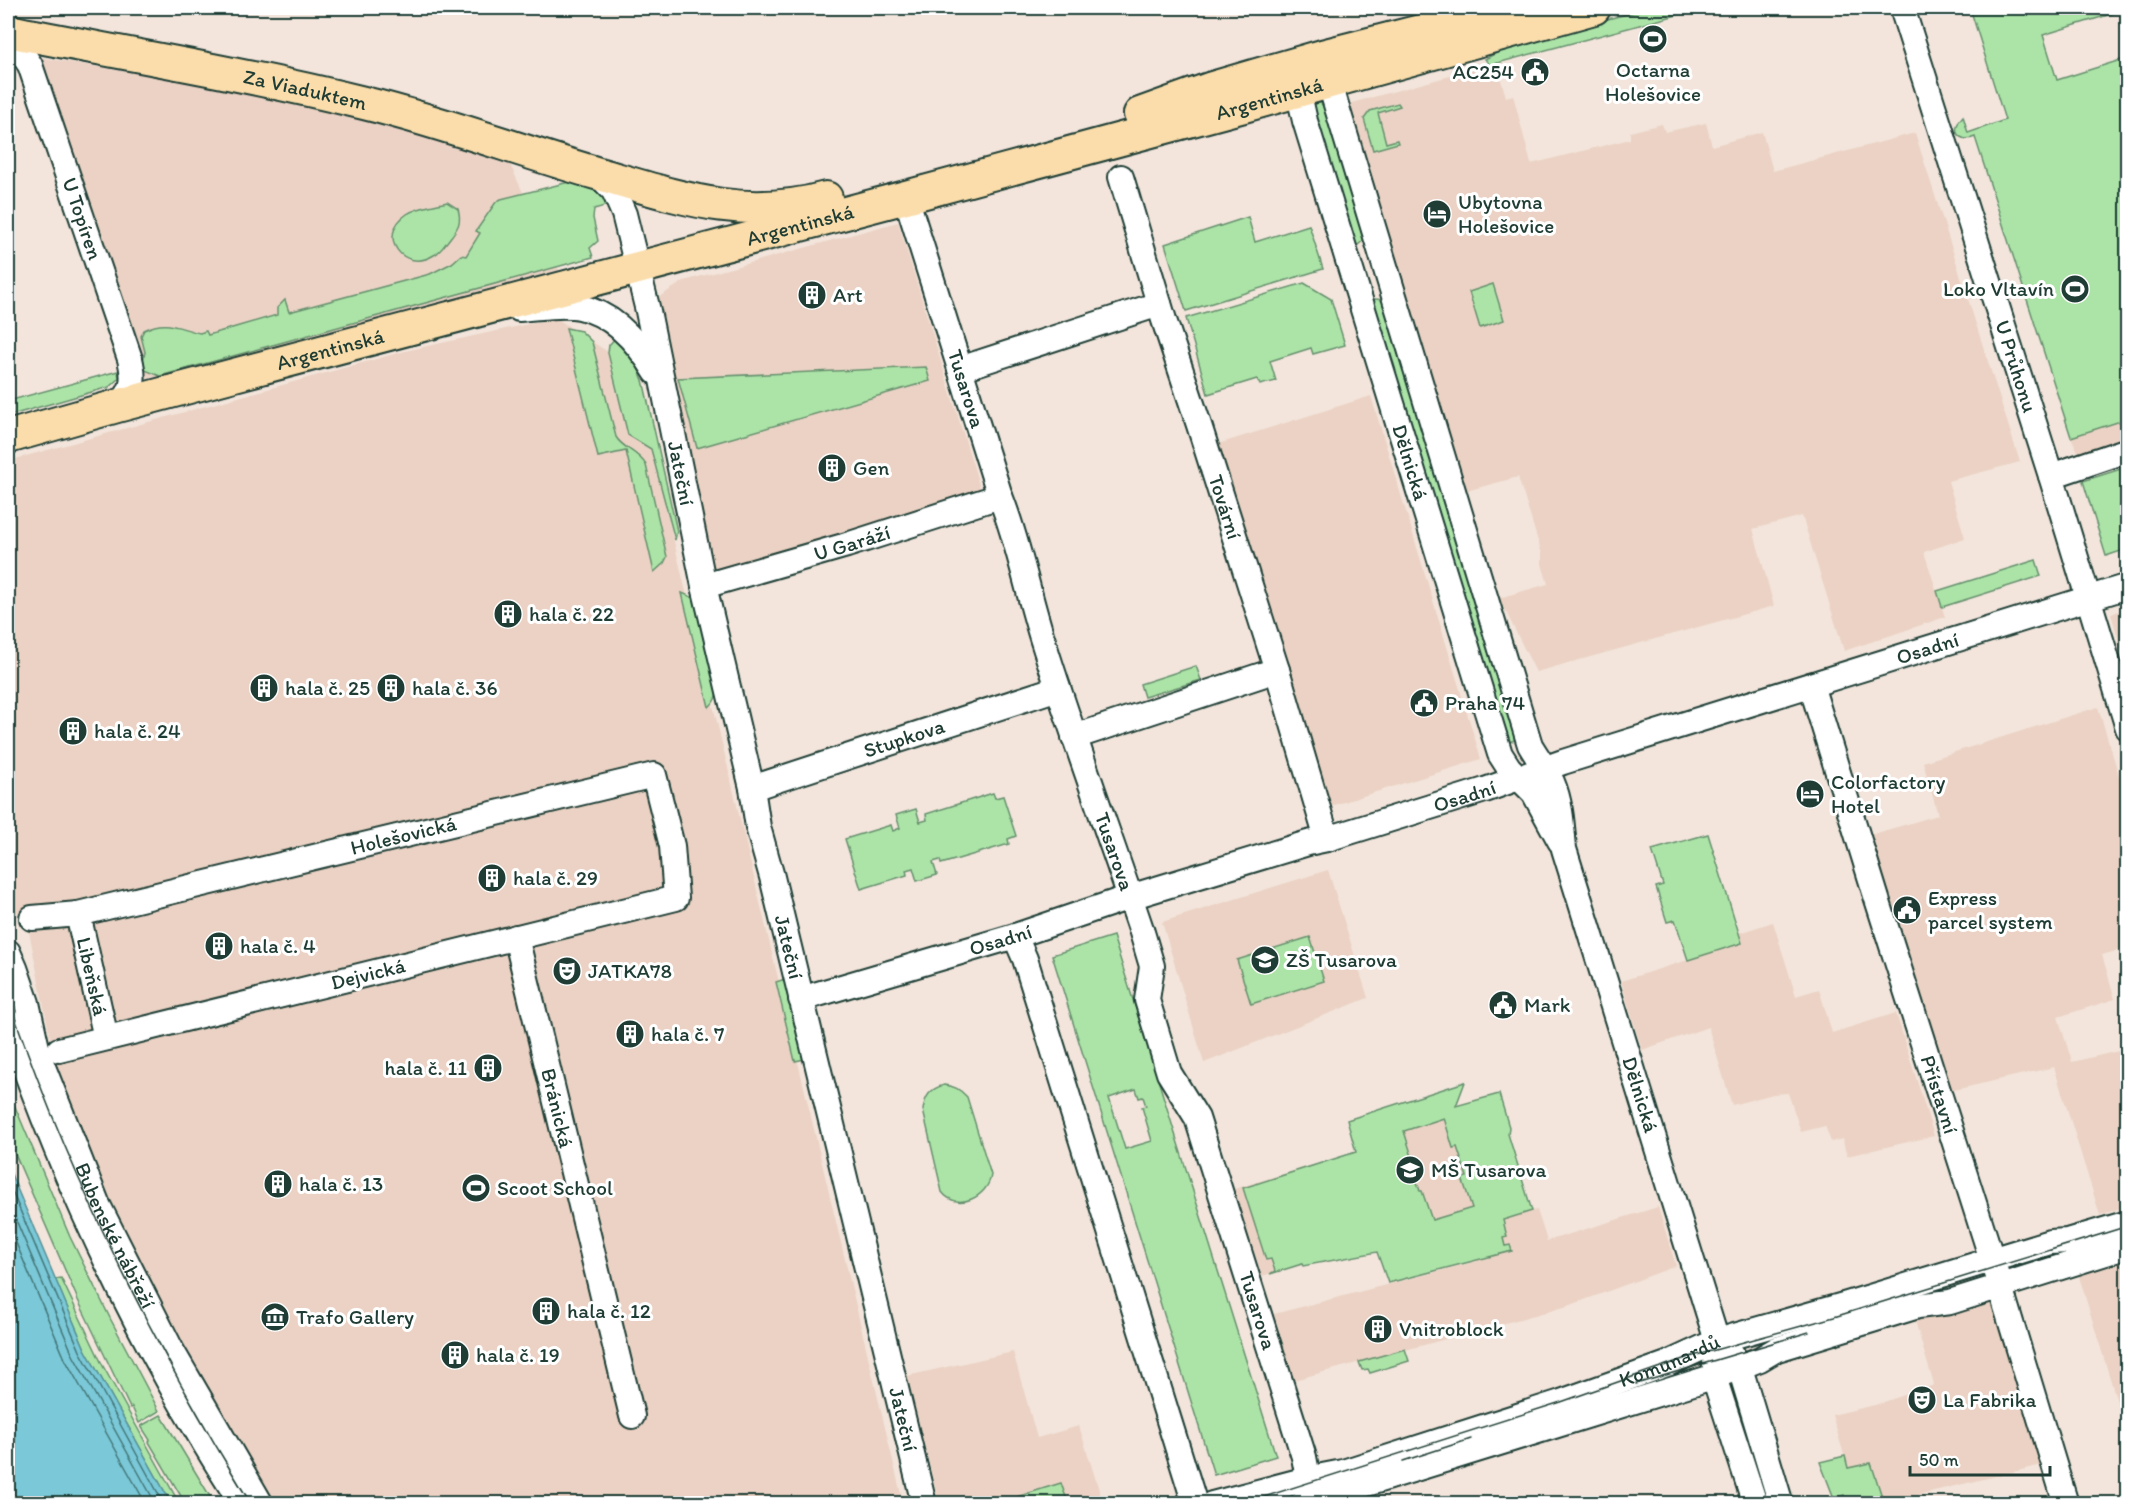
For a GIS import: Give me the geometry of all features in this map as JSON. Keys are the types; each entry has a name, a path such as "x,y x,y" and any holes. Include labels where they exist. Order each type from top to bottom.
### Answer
{"main road":[{"name":"Argentinská","path":"8,437 1298,90 1319,66 1511,8"},
{"name":"Argentinská","path":"598,174 714,205 743,208 786,207 1146,112 1212,88 1594,8"},
{"name":"Za Viaduktem","path":"8,31 296,87 356,101 431,121 598,174"}],"street":[{"name":"U Průhonu","path":"1902,8 2051,476 2127,728"},
{"name":"U Topíren","path":"8,31 30,65 130,359 134,378 133,387 117,406"},
{"name":"Dělnická","path":"1319,66 1381,257 1530,745 1551,780 1560,807 1564,849"},
{"name":"Dělnická","path":"1298,90 1305,122 1500,754 1509,768 1534,793 1564,849 1717,1341 1714,1377 1755,1503"},
{"name":"Jateční","path":"598,174 607,181 619,200 624,214 704,586 752,788 758,827 924,1503"},
{"name":"Tovární","path":"1121,177 1159,304 1277,670 1327,840"},
{"name":"Tusarova","path":"906,197 1008,516 1033,610 1152,966 1147,999 1169,1073 1197,1118 1304,1457 1309,1497"},
{"path":"1349,266 1381,257"},
{"path":"960,369 1159,304"},
{"name":"Jateční","path":"469,312 578,307 597,313 616,325 638,346 648,359 663,388"},
{"path":"2051,476 2127,450"},
{"name":"U Garáží","path":"704,586 846,545 1000,496"},
{"name":"Osadní","path":"801,999 1015,936 1130,897 1308,843 1327,840 1563,762 2127,586"},
{"path":"1074,737 1277,670"},
{"name":"Přístavní","path":"1811,685 2066,1503"},
{"name":"Stupkova","path":"752,788 1058,688"},
{"name":"Holešovická","path":"32,918 78,914 654,775 672,846 676,898"},
{"name":"Dejvická","path":"59,1050 676,898"},
{"name":"Libeňská","path":"78,914 106,1038"},
{"path":"1015,936 1025,959 1195,1503"},
{"name":"Bránická","path":"516,937 632,1416"},
{"name":"Bubenské nábřeží","path":"8,952 27,1003 39,1057 97,1203 172,1351 261,1503"},
{"name":"Bubenské nábřeží","path":"8,1021 62,1167 108,1264 176,1393 242,1503"},
{"name":"Komunardů","path":"1309,1497 1343,1472 1561,1402 1666,1364 1717,1341 2050,1242 2067,1242 2127,1223"},
{"name":"Komunardů","path":"1212,1503 1309,1497 1714,1377 1740,1368 1777,1349 1918,1306 1950,1302 2127,1246"},
{"name":"Dělnická","path":"1717,1341 1733,1355 1740,1368 1781,1503"}],"shaded area":[{"path":"38,57 298,100 508,160 561,275 182,375 146,378 43,83"},
{"path":"1490,65 1501,80 1506,97 1513,95 1531,164 1630,139 1630,132 1662,124 1665,132 1706,123 1712,146 1762,132 1773,171 1915,133 2020,462 1948,481 1965,538 1924,552 1945,617 1844,651 1802,516 1753,529 1774,606 1536,672 1499,598 1548,584 1542,564 1542,554 1518,477 1466,491 1388,252 1348,104"},
{"path":"898,222 981,491 715,572 670,379 659,297 684,281"},
{"path":"556,318 614,356 641,403 903,1503 271,1503 179,1349 83,1147 56,1068 25,911 8,915 8,461 405,351"},
{"path":"1371,396 1481,759 1328,807 1215,445"},
{"path":"2127,419 2127,441 2080,456 2071,437"},
{"path":"2128,608 2127,668 2111,614"},
{"path":"2098,707 2127,802 2127,948 2102,955 2115,999 2058,1017 2072,1062 2127,1049 2127,1206 2100,1215 2054,1067 1950,1091 1870,835 1938,815 1923,762"},
{"name":"ZŠ Tusarova","path":"1328,870 1368,998 1204,1063 1162,922"},
{"path":"1773,922 1796,996 1819,989 1832,1033 1896,1013 1934,1136 1847,1156 1842,1139 1831,1142 1825,1126 1801,1132 1788,1093 1773,1094 1732,1105 1708,1027 1642,1050 1621,981 1742,943 1739,933"},
{"path":"1465,1082 1456,1106 1499,1094 1509,1127 1508,1134 1532,1211 1537,1210 1547,1241 1658,1207 1676,1266 1568,1306 1294,1380 1274,1314 1478,1261 1471,1230 1337,1260 1303,1266 1302,1264 1262,1276 1234,1189 1356,1152 1347,1120"},
{"path":"2127,1255 2127,1434 2077,1270"},
{"path":"1992,1298 2042,1465 1884,1503 1871,1463 1848,1468 1832,1415 1875,1405 1934,1385 1915,1321"},
{"path":"1013,1352 1037,1438 1079,1426 1103,1503 939,1503 907,1376"}],"green space":[{"path":"1649,8 1703,8 1490,65 1485,59 1511,45"},
{"name":"Loko Vltavín","path":"1970,8 2127,8 2127,15 2123,16 2121,11 2043,35 2057,80 2127,58 2127,419 2071,437 1975,137 1969,139 1960,137 1957,130 1963,116 1968,133 2005,120"},
{"path":"1398,103 1400,106 1378,113 1386,143 1397,140 1398,143 1373,150 1364,119 1370,111"},
{"path":"1311,104 1323,105 1365,239 1358,245 1350,243"},
{"path":"569,182 581,183 592,188 608,205 594,209 593,218 598,241 590,248 593,257 160,376 145,370 142,365 145,352 141,336 144,330 166,325 200,333 206,331 208,335 277,315 277,308 285,300 289,312 430,274 452,263 461,255 466,256 480,233 476,231 496,202"},
{"path":"447,202 458,209 459,221 443,248 423,260 413,260 397,250 394,232 398,223 407,214 426,206"},
{"path":"1248,217 1255,242 1309,225 1323,269 1186,311 1165,244"},
{"path":"1304,283 1331,299 1345,345 1313,354 1311,348 1270,361 1276,381 1260,385 1257,379 1208,394 1186,318"},
{"path":"1493,284 1504,320 1480,328 1469,292"},
{"path":"1375,299 1385,300 1517,739 1507,743 1369,305"},
{"path":"566,328 581,331 592,342 616,437 639,456 646,465 667,557 654,572 626,451 598,457"},
{"path":"617,336 633,356 643,380 677,531 675,540 651,449 628,435 608,353 609,345"},
{"path":"926,367 930,381 697,448 678,378"},
{"path":"118,371 119,378 109,387 8,416 8,401"},
{"path":"2127,467 2127,504 2120,506 2127,531 2127,549 2106,556 2083,481"},
{"path":"2036,560 2041,576 1942,607 1937,591"},
{"path":"682,593 694,598 698,604 717,683 714,702 709,707"},
{"path":"1196,666 1201,680 1144,697 1140,684"},
{"path":"993,793 995,798 1003,796 1016,836 1008,839 1009,844 941,864 940,860 933,862 937,875 917,881 913,868 906,870 907,875 861,889 845,839 891,825 893,831 900,828 896,815 916,809 920,822 927,820 926,814"},
{"path":"1708,834 1742,943 1688,960 1675,920 1667,922 1656,887 1663,885 1652,850"},
{"path":"1113,936 1276,1456 1214,1475 1052,955","holes":["1136,1089 1139,1098 1143,1097 1146,1106 1142,1107 1152,1141 1125,1149 1109,1098"]},
{"path":"1310,937 1324,981 1251,1004 1237,960"},
{"path":"785,979 805,1059 795,1061 776,982"},
{"name":"MŠ Tusarova","path":"1465,1082 1456,1106 1499,1094 1509,1127 1508,1134 1532,1211 1503,1220 1507,1237 1503,1238 1505,1246 1510,1245 1512,1251 1388,1283 1377,1252 1303,1266 1302,1264 1270,1274 1275,1271 1271,1259 1266,1260 1243,1188 1356,1152 1347,1120","holes":["1444,1118 1453,1148 1457,1147 1467,1177 1462,1178 1472,1208 1432,1220 1410,1161 1413,1160 1404,1131"]},
{"path":"944,1085 957,1088 967,1097 991,1175 984,1190 971,1199 963,1201 948,1198 942,1192 923,1110 929,1094"},
{"path":"8,1090 70,1237 159,1411 139,1423 78,1300 8,1138"},
{"path":"61,1278 103,1366 179,1503 171,1503 85,1349 55,1279"},
{"path":"1405,1349 1409,1361 1370,1373 1368,1369 1362,1370 1359,1362"},
{"path":"161,1415 214,1503 185,1503 141,1426"},
{"path":"1845,1456 1848,1468 1871,1463 1884,1503 1847,1503 1844,1495 1834,1498 1820,1462"},
{"path":"1061,1483 1068,1503 1011,1503 1010,1499"}],"water":[{"path":"8,1167 85,1349 171,1503 8,1503"}],"tram line":[{"path":"8,998 58,1130 115,1258 180,1382 251,1504"},
{"path":"1242,1504 1561,1402 1686,1358 1834,1317 2128,1226"},
{"path":"1636,1384 1809,1332"},
{"path":"1403,1461 1471,1439"}],"place":[{"name":"Octarna Holešovice","path":"1653,39"},
{"name":"AC254","path":"1535,72"},
{"name":"Ubytovna Holešovice","path":"1437,214"},
{"name":"Loko Vltavín","path":"2075,289"},
{"name":"Art","path":"812,295"},
{"name":"Gen","path":"832,468"},
{"name":"hala č. 22","path":"508,614"},
{"name":"hala č. 25","path":"264,688"},
{"name":"hala č. 36","path":"391,688"},
{"name":"Praha 74","path":"1424,703"},
{"name":"hala č. 24","path":"73,731"},
{"name":"Colorfactory Hotel","path":"1810,794"},
{"name":"hala č. 29","path":"492,878"},
{"name":"Express parcel system","path":"1907,910"},
{"name":"hala č. 4","path":"219,946"},
{"name":"ZŠ Tusarova","path":"1265,960"},
{"name":"JATKA78","path":"567,971"},
{"name":"Mark","path":"1503,1005"},
{"name":"hala č. 7","path":"630,1034"},
{"name":"hala č. 11","path":"488,1068"},
{"name":"MŠ Tusarova","path":"1410,1170"},
{"name":"hala č. 13","path":"278,1184"},
{"name":"Scoot School","path":"476,1188"},
{"name":"hala č. 12","path":"546,1311"},
{"name":"Trafo Gallery","path":"275,1317"},
{"name":"Vnitroblock","path":"1378,1329"},
{"name":"hala č. 19","path":"455,1355"},
{"name":"La Fabrika","path":"1922,1400"}]}
